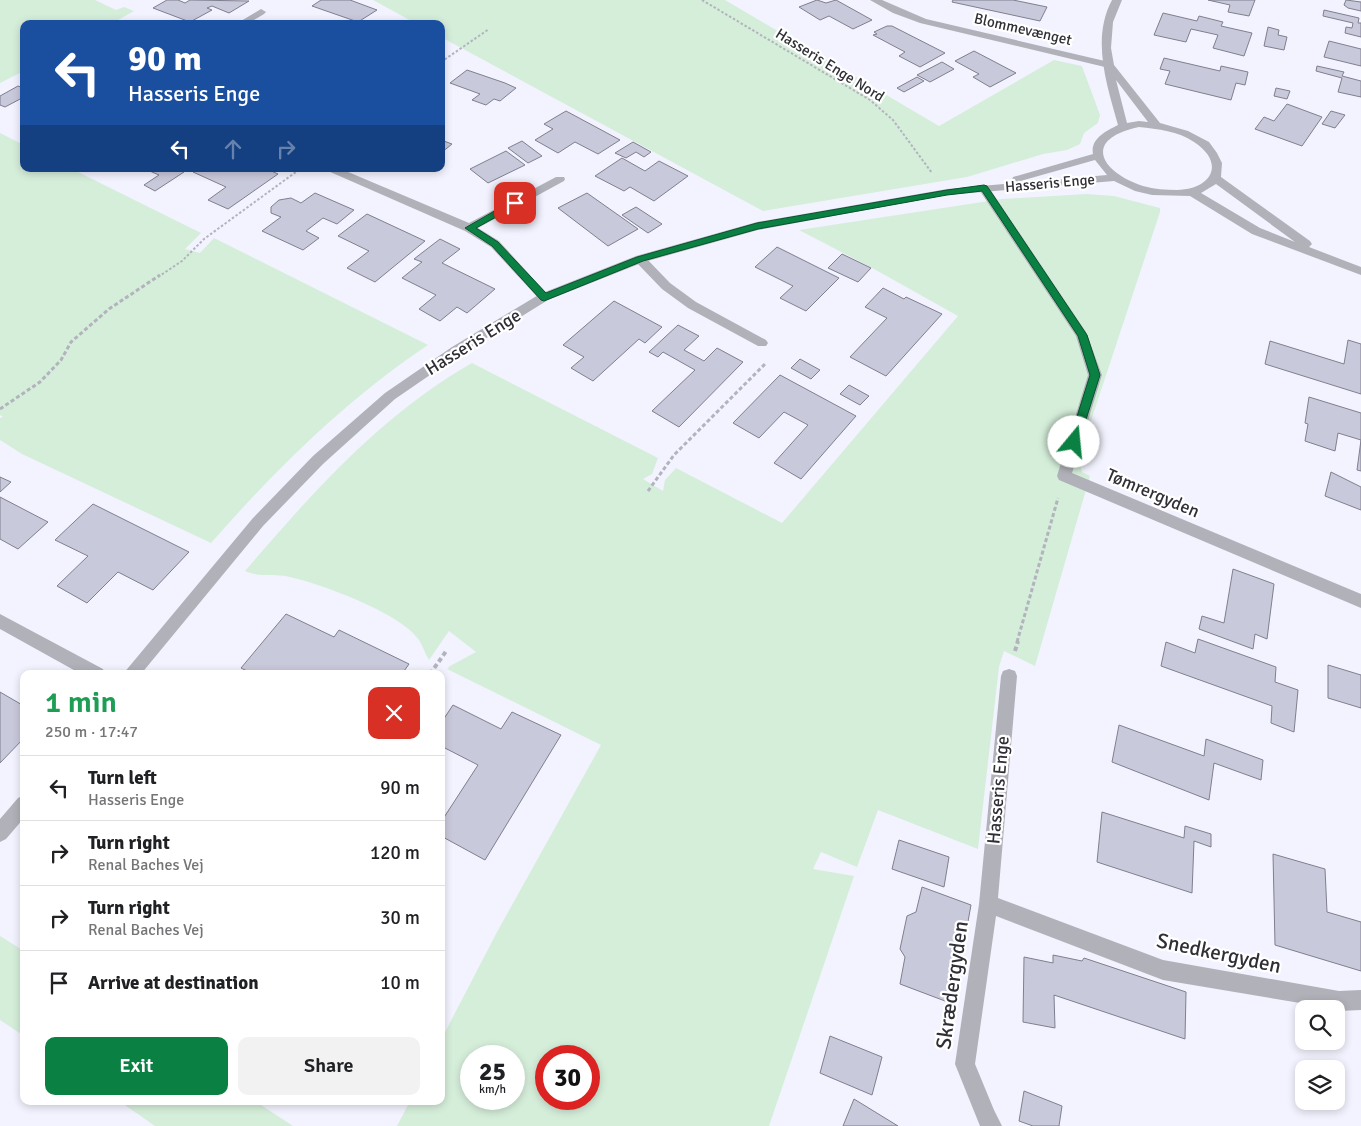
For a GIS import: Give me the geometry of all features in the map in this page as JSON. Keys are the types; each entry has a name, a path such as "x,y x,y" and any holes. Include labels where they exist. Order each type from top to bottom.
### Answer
{"street":[{"name":"Blommevænget","path":"875,0 896,11 923,21 1109,65"},
{"path":"1116,0 1108,21 1107,40 1109,65 1123,126"},
{"path":"247,20 261,12"},
{"path":"1109,65 1158,126"},
{"path":"1140,124 1158,126 1192,137 1206,147 1215,158 1218,168 1215,178 1206,187 1192,192 1174,194 1153,192 1134,186 1117,177 1105,167 1098,156 1098,146 1102,138 1110,131 1123,126 1140,124"},
{"name":"Hasseris Enge","path":"984,188 1098,156"},
{"path":"339,172 469,228 495,244 544,298"},
{"name":"Hasseris Enge","path":"134,670 258,522 318,460 390,396 456,350 544,298 640,259 757,226 947,192 1117,177"},
{"path":"1215,178 1326,258"},
{"path":"469,228 560,179"},
{"path":"984,188 1082,335 1095,375 1064,476"},
{"path":"1192,192 1256,231 1361,271"},
{"path":"640,259 666,286 692,305 762,343"},
{"name":"Tømrergyden","path":"1064,476 1361,601"},
{"path":"0,621 90,670"},
{"name":"Hasseris Enge","path":"988,904 1009,676"},
{"path":"0,832 20,809"},
{"name":"Snedkergyden","path":"988,904 1163,970 1339,1001 1361,1000"},
{"name":"Skrædergyden","path":"988,904 965,1064 986,1117 992,1126"}],"path":[{"name":"Hasseris Enge Nord","path":"702,0 870,100 893,120 947,192"},
{"path":"445,59 488,29"},
{"path":"0,409 40,382 61,360 71,342 109,309 182,261 204,239 296,172"},
{"path":"648,491 674,455 771,358 762,343"},
{"path":"1009,676 1064,476"},
{"path":"433,670 447,650"}],"green space":[{"path":"0,0 95,0 116,10 124,7 134,11 118,20 20,20 20,73 0,83"},
{"path":"373,0 725,0 939,126 1054,60 1082,66 1100,115 1098,123 1084,133 1080,144 1067,150 1043,154 967,177 763,211 445,39 445,20 410,20"},
{"path":"0,133 20,143 20,172 78,172 201,233 185,249 200,253 214,238 428,345 369,388 313,437 211,543 22,454 0,440 0,418 3,417 0,415"},
{"path":"1086,194 1114,196 1160,208 1079,457 1082,472 1090,476 1035,666 1004,651 999,667 978,849 878,810 857,867 821,852 813,869 854,876 769,1126 397,1126 408,1105 445,1105 445,1032 497,932 601,745 447,669 476,652 449,631 429,660 419,640 410,630 378,610 340,593 304,581 284,576 256,574 245,571 323,484 378,431 439,383 472,363 658,458 652,474 643,479 663,491 665,480 676,468 782,523 958,316 799,230 1002,199"},
{"path":"0,936 20,948 20,1033 0,1020"},
{"path":"125,1105 261,1105 293,1126 155,1126"}],"building":[{"path":"167,0 178,0 185,3 190,0 249,1 229,13 212,6 207,8 212,10 194,20 185,20 153,8"},
{"path":"321,0 350,0 377,10 361,20 352,20 312,6"},
{"path":"817,0 826,3 836,0 872,20 853,29 829,16 820,20 799,7"},
{"path":"953,0 1013,0 1047,7 1040,21 952,2"},
{"path":"1208,0 1255,0 1249,16 1228,12 1230,5"},
{"path":"1346,0 1361,2 1361,11 1348,8 1344,5"},
{"path":"1324,10 1359,18 1358,23 1361,23 1361,37 1345,33 1346,27 1352,28 1353,23 1323,16"},
{"path":"1163,13 1197,21 1199,16 1223,22 1221,26 1252,33 1244,56 1213,48 1218,35 1191,29 1186,42 1154,35"},
{"path":"887,26 892,26 945,53 920,67 899,56 905,52 873,35 877,34 874,32"},
{"path":"1268,27 1279,30 1278,35 1287,37 1284,50 1264,46"},
{"path":"1329,41 1361,49 1361,66 1324,57"},
{"path":"974,51 1016,73 990,87 973,77 979,74 955,61"},
{"path":"1164,58 1220,71 1221,66 1248,72 1245,85 1236,83 1231,100 1165,84 1170,71 1160,69"},
{"path":"942,62 954,69 930,82 917,75"},
{"path":"1317,66 1344,72 1342,76 1361,81 1361,97 1338,92 1342,78 1316,71"},
{"path":"467,70 516,88 500,101 494,99 486,105 472,100 480,94 450,83"},
{"path":"917,77 924,81 904,92 897,88"},
{"path":"20,87 20,99 5,107 0,105 0,96"},
{"path":"1276,88 1290,91 1287,99 1274,96"},
{"path":"1287,104 1322,117 1302,146 1255,129 1264,117 1274,121"},
{"path":"566,111 620,140 598,154 575,142 558,153 535,140 553,129 544,124"},
{"path":"1331,111 1345,115 1335,128 1322,124"},
{"path":"445,141 452,144 445,150"},
{"path":"522,141 542,156 528,163 508,148"},
{"path":"633,142 651,152 644,157 636,152 626,158 615,153"},
{"path":"506,151 525,165 488,183 470,169"},
{"path":"622,158 645,171 659,161 688,176 654,201 630,187 624,191 595,176"},
{"path":"152,172 184,172 155,191 144,185 159,175"},
{"path":"193,172 274,172 278,174 228,209 208,200 226,187"},
{"path":"315,193 354,210 337,224 323,218 306,231 319,238 303,250 262,231 281,217 271,213 271,207 279,200 291,198 301,203"},
{"path":"587,193 638,229 608,246 558,208"},
{"path":"636,207 662,224 648,233 622,215"},
{"path":"367,214 425,241 375,282 347,268 369,251 338,236"},
{"path":"440,239 460,249 442,263 495,289 467,313 457,307 440,321 419,309 436,295 402,278 422,262 414,259"},
{"path":"777,247 839,278 806,311 780,298 793,286 755,267"},
{"path":"842,254 871,268 858,282 828,268"},
{"path":"883,288 904,299 906,297 942,314 886,376 850,357 887,318 865,307"},
{"path":"614,301 662,327 645,343 639,339 593,381 571,368 584,357 563,345"},
{"path":"678,325 699,336 684,350 704,361 717,348 743,362 679,427 652,411 695,370 663,352 658,357 649,352"},
{"path":"1348,340 1361,344 1361,394 1265,364 1270,341 1344,364"},
{"path":"800,359 820,370 811,379 791,368"},
{"path":"780,375 856,416 801,479 774,463 808,425 784,412 759,438 733,423"},
{"path":"849,385 869,396 860,405 840,394"},
{"path":"1309,397 1361,413 1361,440 1338,433 1335,451 1305,441 1308,424 1305,423"},
{"path":"1361,440 1361,471 1357,470"},
{"path":"1331,472 1361,487 1361,510 1325,496"},
{"path":"0,477 11,482 0,492"},
{"path":"0,497 48,522 18,549 0,539"},
{"path":"93,504 189,552 153,590 118,572 87,603 57,586 88,556 55,540"},
{"path":"1233,569 1274,584 1267,639 1255,634 1253,649 1199,629 1202,616 1224,623"},
{"path":"286,614 334,637 339,630 409,664 405,670 245,670 241,668"},
{"path":"1198,639 1276,667 1275,682 1298,690 1294,732 1271,723 1272,706 1161,666 1166,642 1195,653"},
{"path":"1328,665 1361,675 1361,708 1328,698"},
{"path":"0,692 20,704 20,742 0,763"},
{"path":"453,705 501,729 512,712 561,735 485,860 445,838 445,816 478,765 445,748 445,717"},
{"path":"1119,725 1204,756 1206,739 1263,760 1261,780 1214,763 1209,800 1112,762"},
{"path":"1102,812 1184,838 1185,826 1211,834 1211,847 1194,841 1192,893 1097,862"},
{"path":"899,840 949,857 944,887 892,869"},
{"path":"1273,854 1325,869 1327,912 1361,922 1361,971 1275,945"},
{"path":"922,887 971,905 953,1004 900,984 905,957 900,949 907,916 916,912"},
{"path":"1053,955 1082,961 1084,958 1186,992 1185,1039 1054,995 1055,1028 1023,1022 1024,957 1053,963"},
{"path":"830,1036 882,1057 872,1095 820,1073"},
{"path":"1024,1091 1062,1106 1059,1126 1033,1126 1019,1121"},
{"path":"854,1099 898,1126 843,1126"}],"route":[{"path":"515,203 469,228 495,244 544,298 640,259 757,226 947,192 984,188 1082,335 1095,375 1074,442"}]}
